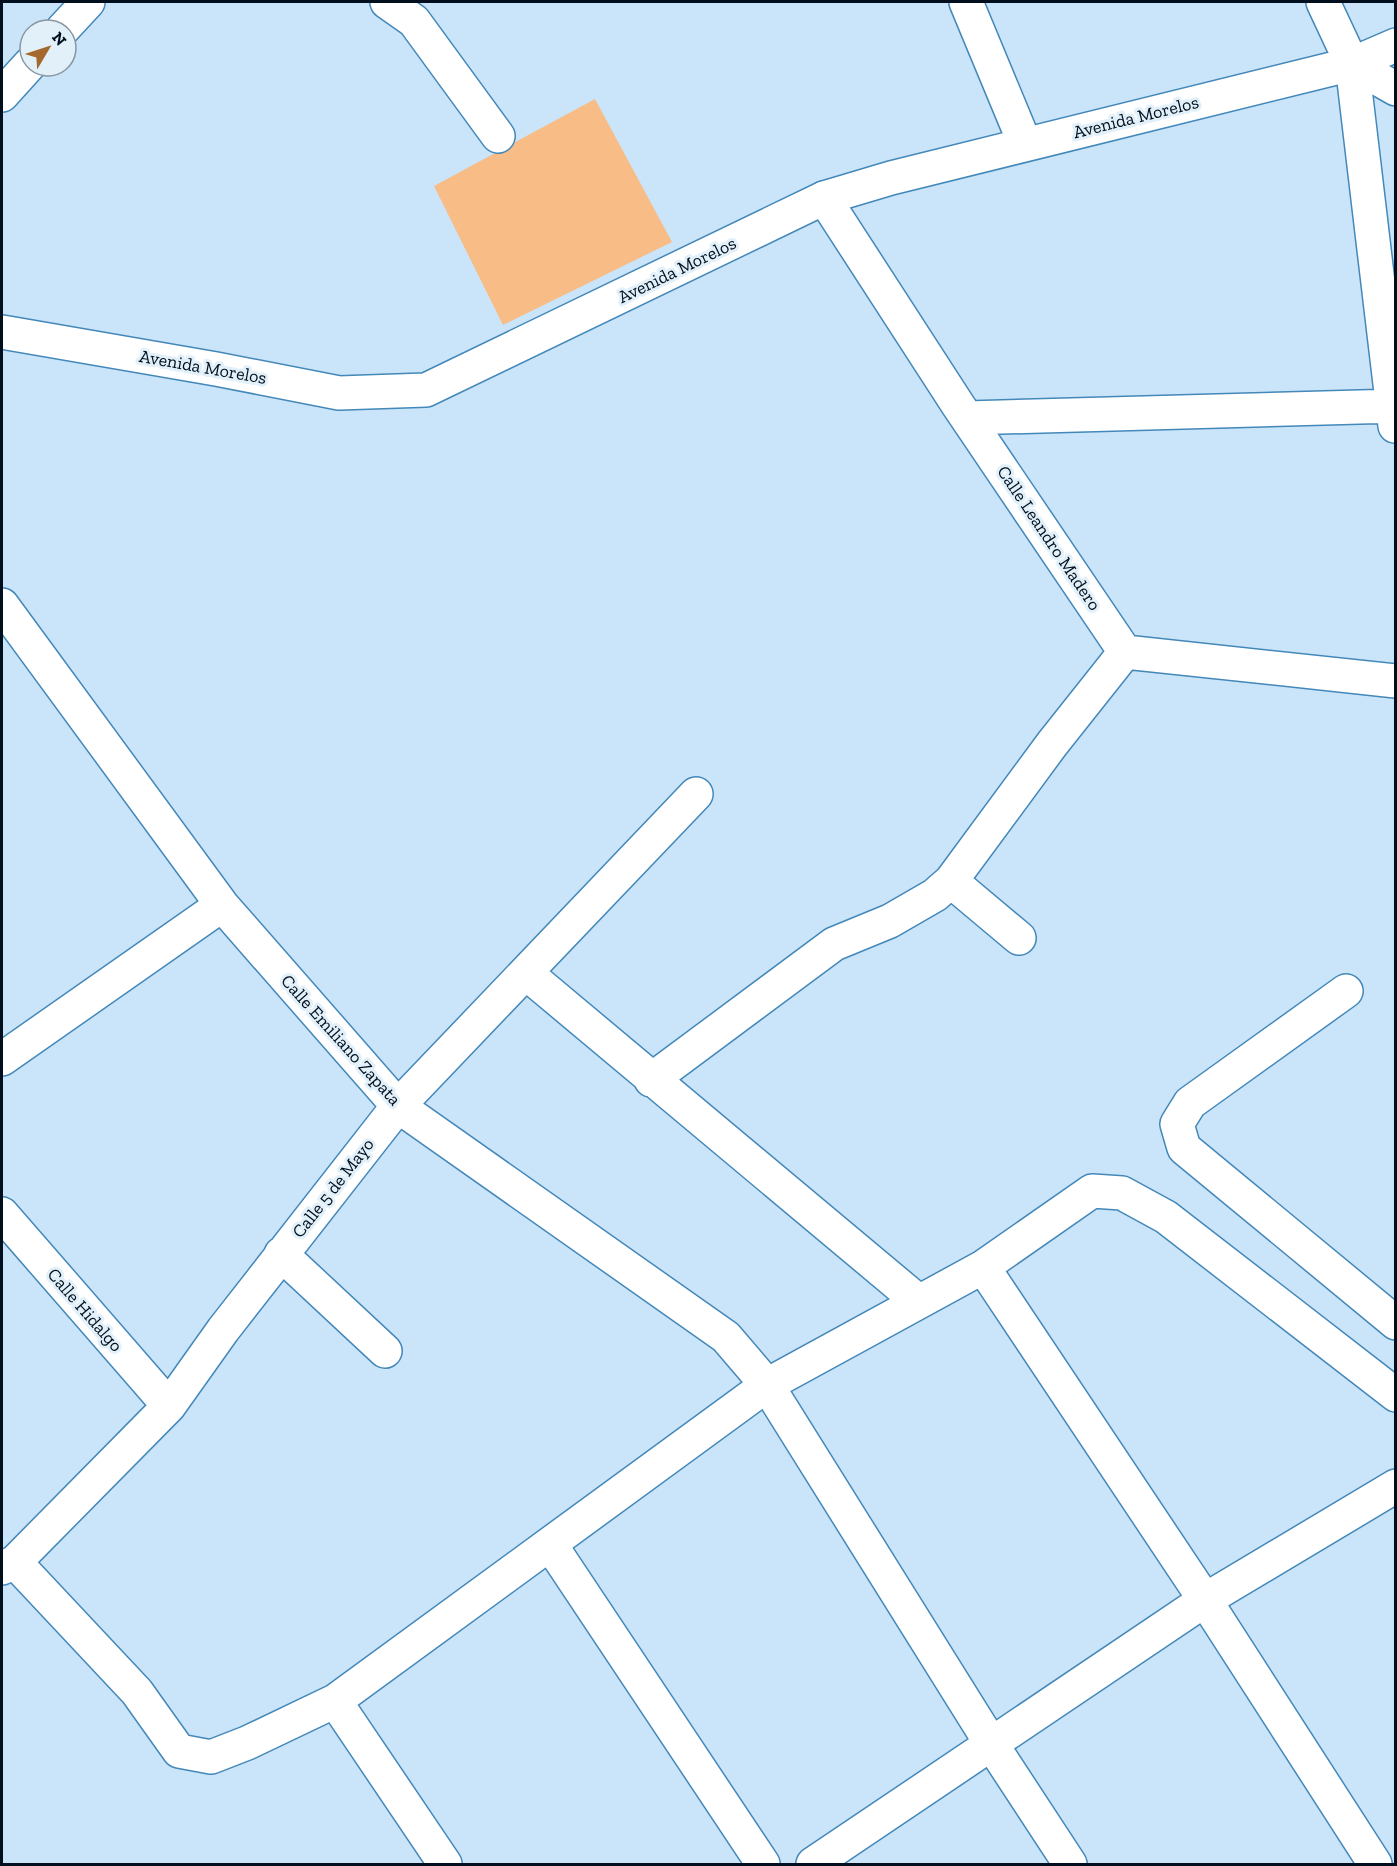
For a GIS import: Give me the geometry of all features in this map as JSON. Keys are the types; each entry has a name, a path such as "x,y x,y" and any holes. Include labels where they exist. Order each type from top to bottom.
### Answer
{"street":[{"path":"73,18 88,2"},
{"path":"387,2 414,21 498,136"},
{"path":"966,2 1025,144"},
{"path":"967,418 1395,413 1352,64 1323,2"},
{"name":"Avenida Morelos","path":"2,332 339,393 426,390 824,198 1025,144 1352,64 1395,45"},
{"path":"1352,64 1395,88"},
{"path":"2,95 18,77"},
{"name":"Calle Leandro Madero","path":"824,198 967,418 1125,652"},
{"name":"Calle Emiliano Zapata","path":"2,605 222,905 398,1106 726,1337 767,1385 992,1745 1070,1864"},
{"path":"651,1080 834,944 890,921 935,895 951,881 1052,744 1125,652 1395,681"},
{"name":"Calle 5 de Mayo","path":"8,1565 169,1406 281,1254 398,1106 686,804"},
{"path":"951,881 1019,938"},
{"path":"2,1059 222,905"},
{"path":"526,973 651,1080 918,1301"},
{"path":"1346,991 1190,1103 1177,1124 1184,1148 1395,1323"},
{"path":"8,1565 138,1692 179,1751 212,1757 335,1701 767,1385 983,1267 1092,1191 1122,1192 1166,1216 1395,1395"},
{"name":"Calle Hidalgo","path":"2,1214 169,1406"},
{"path":"281,1254 385,1351"},
{"path":"983,1267 1205,1600 1375,1864"},
{"path":"813,1864 1205,1600 1395,1486"},
{"path":"550,1544 763,1864"},
{"path":"335,1701 445,1864"}],"shaded area":[{"path":"595,99 672,242 503,325 434,186"}]}
